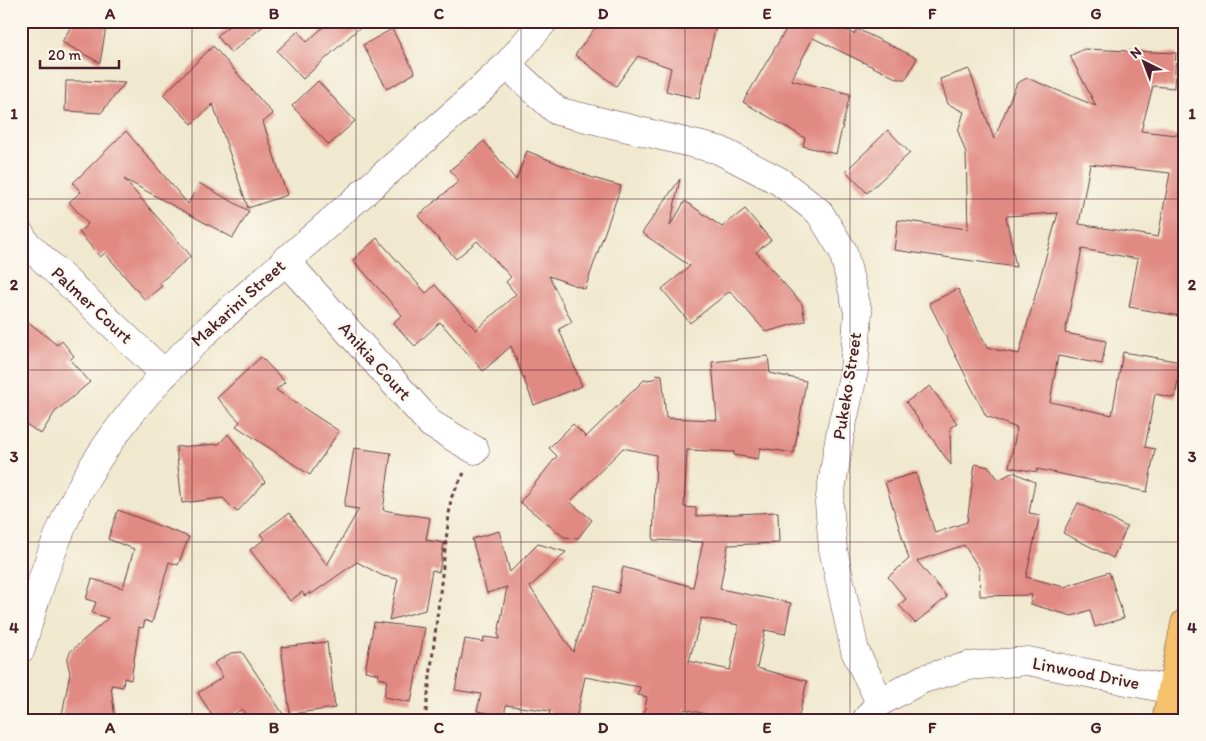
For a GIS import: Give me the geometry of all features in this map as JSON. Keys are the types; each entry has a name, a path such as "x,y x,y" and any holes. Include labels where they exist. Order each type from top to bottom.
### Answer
{"main road":[{"path":"1166,720 1185,624"}],"street":[{"name":"Makarini Street","path":"21,649 44,573 65,518 102,452 165,374 214,324 507,65 544,21"},
{"name":"Pukeko Street","path":"507,65 557,111 719,150 779,181 819,212 843,251 858,312 854,371 840,435 829,502 833,550 856,651 873,711"},
{"name":"Palmer Court","path":"21,235 26,244 165,374"},
{"name":"Anikia Court","path":"286,260 431,424 475,450"},
{"name":"Linwood Drive","path":"873,711 923,679 968,666 1028,661 1172,690"}],"path":[{"path":"425,720 451,498 475,450"}],"building":[{"path":"74,21 107,21 100,63 62,42"},
{"path":"234,21 269,21 231,53 217,36"},
{"path":"330,21 367,21 303,79 277,51 298,31 307,42"},
{"path":"600,21 717,21 699,99 666,91 671,68 638,56 616,86 575,55"},
{"path":"779,21 828,21 854,34 857,29 917,58 906,79 898,79 813,38 791,80 850,94 836,154 803,146 805,138 743,102 788,26"},
{"path":"392,29 415,73 387,89 363,45"},
{"path":"213,46 273,114 263,122 287,195 248,208 213,104 192,124 163,95"},
{"path":"1084,49 1176,53 1174,88 1153,86 1141,131 1185,136 1185,317 1129,307 1138,259 1082,249 1065,333 1106,341 1102,364 1058,356 1050,402 1112,415 1123,352 1181,362 1175,398 1155,394 1145,447 1155,449 1147,492 1037,469 1037,472 1009,467 1017,428 986,416 929,303 958,289 987,348 1019,354 1058,213 1006,216 1016,267 894,250 898,220 968,229 966,153 958,131 964,112 948,104 940,79 969,69 994,139 1017,83 1027,78 1096,106 1070,56","holes":["1090,164 1170,173 1158,237 1079,224"]},
{"path":"66,81 125,83 101,113 65,111"},
{"path":"318,81 355,121 329,145 292,106"},
{"path":"888,130 910,153 867,193 846,171"},
{"path":"126,131 188,204 199,183 249,211 233,238 124,179 191,256 159,283 162,286 145,300 105,253 100,257 79,232 88,224 69,202 81,192 73,183"},
{"path":"484,141 516,180 527,151 593,178 621,186 585,289 549,276 572,322 559,329 582,386 534,405 511,346 483,371 440,322 415,346 393,323 402,315 353,260 377,238 426,293 435,285 476,330 516,294 506,282 511,277 477,241 456,259 418,216 459,181 450,170"},
{"path":"680,179 670,226 685,201 722,227 745,209 771,240 756,252 802,304 805,321 766,332 730,291 690,323 662,289 690,266 642,233"},
{"path":"21,316 57,345 62,341 74,356 70,360 90,382 55,412 41,434 21,421"},
{"path":"768,356 770,373 806,381 794,453 760,448 758,459 734,455 734,452 687,450 684,507 696,508 696,516 778,512 779,543 728,545 720,589 791,603 785,634 765,630 757,668 807,681 798,720 731,720 684,709 682,720 643,720 647,697 638,695 640,687 585,677 576,720 548,720 550,711 506,705 504,716 477,711 481,694 455,690 465,639 483,642 484,637 499,639 498,634 507,587 487,593 472,539 499,531 510,572 538,544 566,552 530,587 573,652 596,586 618,593 623,567 693,587 703,542 653,540 656,455 623,448 570,502 592,520 578,538 564,537 520,502 557,456 549,448 573,424 586,437 644,380 655,379 656,374 662,375 666,418 717,420 712,362","holes":["701,618 739,625 730,670 689,661"]},
{"path":"261,357 285,382 276,390 339,431 310,475 236,426 240,422 217,398"},
{"path":"930,386 957,423 950,428 951,465 906,402"},
{"path":"228,434 265,482 237,512 223,498 182,503 176,447 219,444"},
{"path":"354,448 391,453 383,510 430,518 426,540 444,543 439,572 432,570 425,610 389,620 398,579 383,576 357,562 310,595 311,591 305,596 302,592 290,601 250,550 265,539 260,534 289,513 327,565 359,509 344,507"},
{"path":"975,464 989,467 999,480 1013,472 1035,482 1029,513 1040,515 1026,577 1064,587 1109,572 1124,618 1095,627 1090,610 1072,616 1030,604 1032,595 980,596 979,568 964,545 917,561 947,597 915,623 899,605 906,599 888,577 909,559 885,482 916,473 935,533 967,522"},
{"path":"1078,503 1127,527 1113,558 1063,533"},
{"path":"118,510 189,537 178,565 169,562 152,623 145,620 143,628 139,627 131,680 124,678 123,687 111,685 115,720 61,720 70,673 67,660 70,652 108,618 92,613 96,602 86,599 92,579 123,588 134,549 108,539"},
{"path":"374,622 425,628 411,702 384,697 387,680 378,678 379,674 365,671"},
{"path":"327,642 335,708 290,714 281,647"},
{"path":"242,652 287,720 249,720 242,709 225,720 215,720 198,693 223,677 214,663 231,653"}]}
